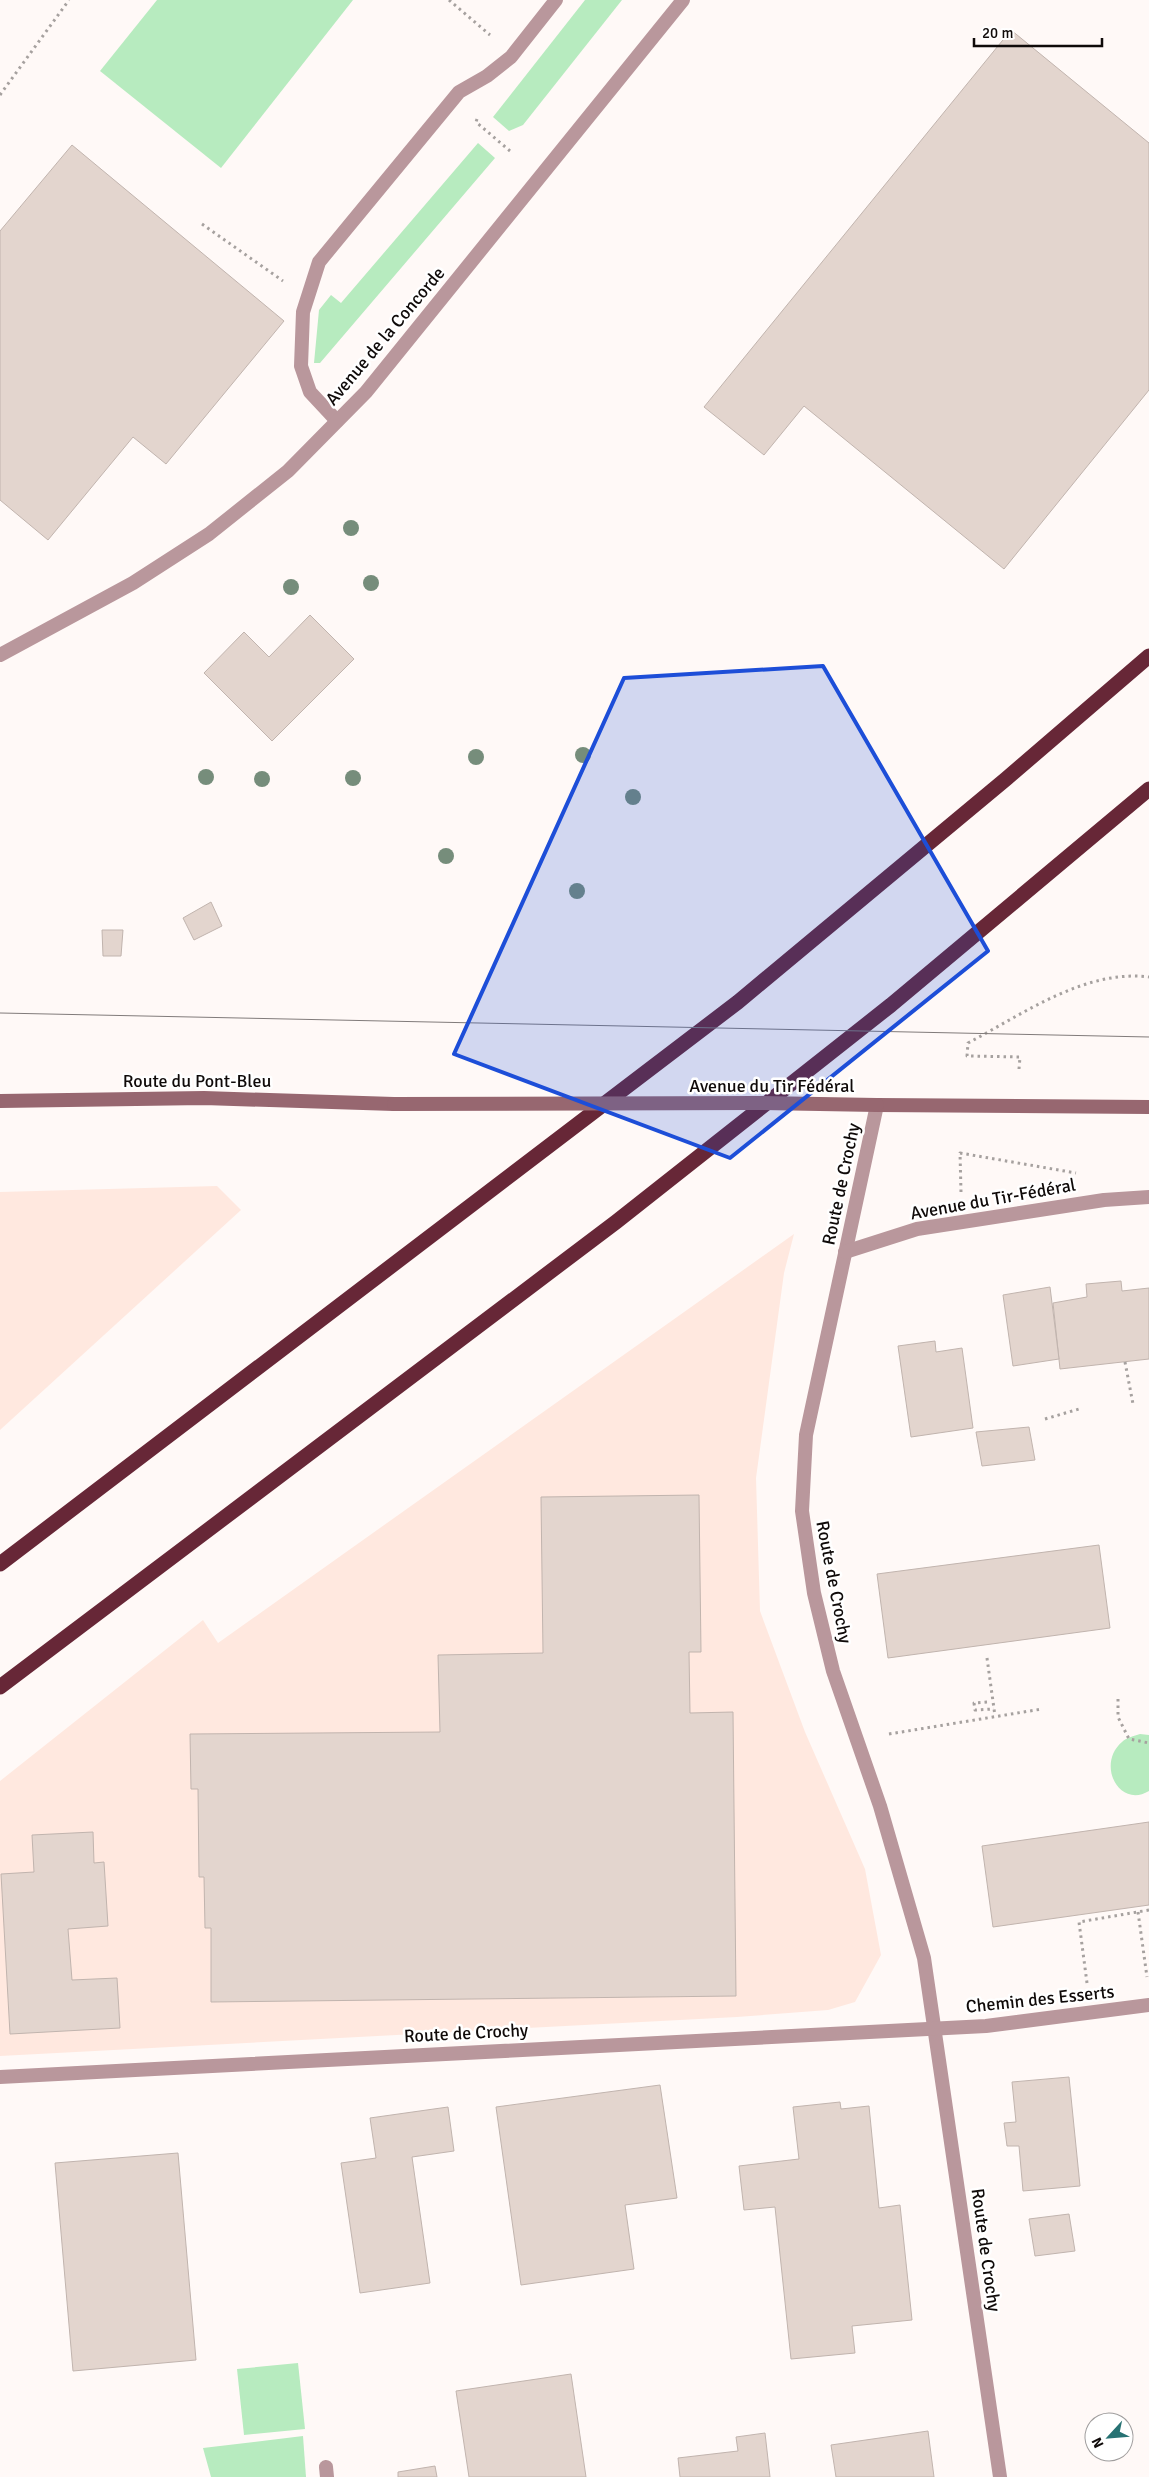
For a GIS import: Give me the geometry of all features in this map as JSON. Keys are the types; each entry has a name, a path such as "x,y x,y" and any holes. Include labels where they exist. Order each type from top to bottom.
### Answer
{"highway":[{"path":"0,1564 738,1002 1006,779 1149,656"},
{"path":"0,1687 616,1222 899,999 1149,789"},
{"path":"0,1695 102,1611"}],"main road":[{"name":"Route du Pont-Bleu","path":"0,1101 204,1098 394,1104"},
{"name":"Avenue du Tir Fédéral","path":"394,1104 757,1103 1149,1107"}],"street":[{"path":"338,420 310,392 301,366 302,312 319,262 459,92 487,76 510,57 556,0"},
{"name":"Avenue de la Concorde","path":"0,655 132,583 209,534 288,471 366,392 683,0"},
{"name":"Route de Crochy","path":"877,1105 806,1434 802,1511 814,1594 828,1651 880,1806 924,1958 1000,2477"},
{"name":"Avenue du Tir-Fédéral","path":"845,1252 917,1229 1104,1200 1149,1197"},
{"name":"Chemin des Esserts","path":"934,2028 986,2026 1149,2005"},
{"name":"Route de Crochy","path":"0,2076 934,2028"}],"path":[{"path":"0,95 69,0"},
{"path":"449,0 485,30"},
{"path":"478,117 476,122 510,151"},
{"path":"202,224 307,298"},
{"path":"1019,1069 1020,1057 967,1056 968,1042 1066,990 1103,979 1149,977"},
{"path":"961,1222 960,1153 1085,1174"},
{"path":"1125,1362 1133,1404"},
{"path":"1045,1419 1079,1409"},
{"path":"986,1658 995,1716"},
{"path":"1118,1699 1118,1717 1129,1738 1149,1743"},
{"path":"987,1702 974,1703 975,1710 994,1709"},
{"path":"889,1734 1042,1709"},
{"path":"1089,1991 1079,1922 1149,1910"},
{"path":"1138,1912 1148,1985"}],"highlighted area":[{"path":"823,666 988,951 730,1158 454,1054 624,678"}],"shaded area":[{"path":"217,1186 241,1210 0,1430 0,1192"},
{"path":"794,1234 784,1273 756,1478 760,1611 805,1732 865,1869 881,1955 855,2002 828,2010 737,2017 0,2056 0,1781 203,1620 218,1643"}],"green space":[{"path":"157,0 353,0 221,168 100,71"},
{"path":"585,0 622,0 523,125 509,131 493,117"},
{"path":"478,143 495,158 320,363 314,363 319,310 331,295 341,303"},
{"path":"1140,1734 1149,1735 1149,1791 1138,1795 1128,1794 1114,1782 1111,1772 1111,1761 1114,1751 1122,1742"},
{"path":"298,2363 305,2429 244,2435 237,2369"},
{"path":"303,2436 306,2477 211,2477 203,2448"}],"building":[{"path":"1011,30 1149,143 1149,390 1004,569 804,406 764,455 704,407"},
{"path":"72,145 284,321 166,464 133,437 48,540 0,500 0,231"},
{"path":"310,615 354,659 272,741 204,673 244,632 269,657"},
{"path":"211,902 222,926 194,940 183,918"},
{"path":"102,930 123,930 121,956 103,956"},
{"path":"1121,1281 1122,1291 1149,1288 1149,1359 1060,1369 1053,1303 1087,1297 1086,1284"},
{"path":"1050,1287 1059,1359 1013,1366 1003,1295"},
{"path":"935,1341 936,1352 962,1348 973,1428 911,1437 898,1346"},
{"path":"1029,1427 1035,1460 982,1466 976,1432"},
{"path":"699,1495 701,1652 689,1652 690,1713 733,1712 736,1996 211,2002 211,1928 205,1928 204,1877 199,1877 198,1789 191,1789 190,1734 440,1732 438,1655 543,1653 541,1497"},
{"path":"1099,1545 1110,1628 888,1658 877,1574"},
{"path":"1149,1822 1149,1905 993,1927 982,1846"},
{"path":"93,1832 94,1863 104,1862 108,1926 68,1929 72,1980 117,1978 120,2028 10,2034 1,1874 34,1872 32,1835"},
{"path":"1069,2077 1080,2186 1023,2191 1019,2146 1007,2146 1004,2123 1016,2122 1012,2082"},
{"path":"660,2085 677,2198 625,2205 634,2269 521,2285 496,2107"},
{"path":"840,2102 841,2109 869,2106 879,2208 900,2205 912,2320 852,2326 855,2353 791,2359 775,2207 744,2210 739,2166 799,2159 793,2107"},
{"path":"448,2107 454,2151 412,2157 430,2283 360,2293 341,2163 376,2158 370,2118"},
{"path":"178,2153 196,2360 73,2371 55,2163"},
{"path":"1069,2214 1075,2251 1035,2256 1029,2219"},
{"path":"571,2374 586,2477 469,2477 456,2391"},
{"path":"928,2431 934,2477 836,2477 831,2445"},
{"path":"765,2433 770,2477 680,2477 678,2458 738,2451 736,2437"},
{"path":"435,2466 437,2477 398,2477 398,2472"}],"tram line":[{"path":"0,1013 1149,1037"}]}
